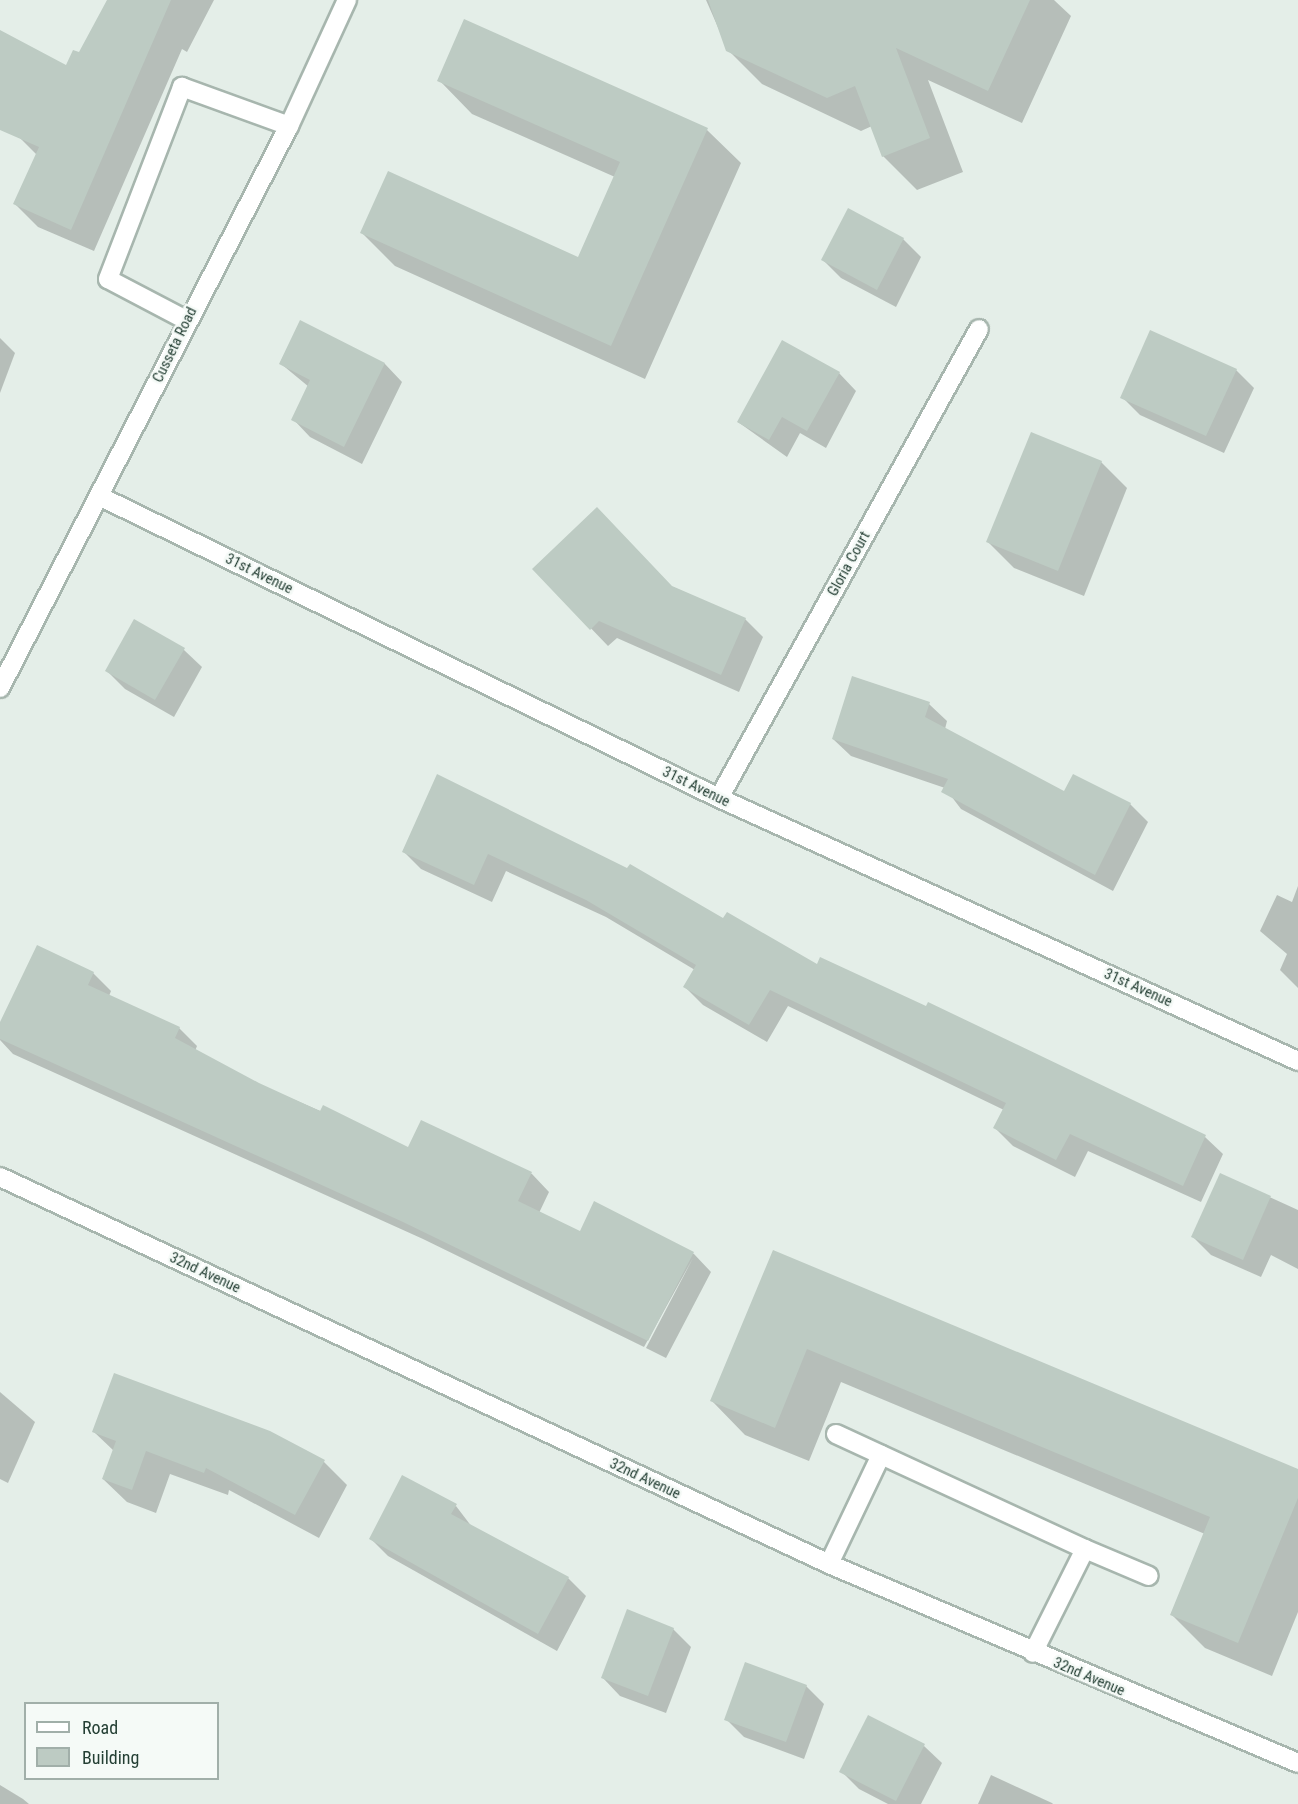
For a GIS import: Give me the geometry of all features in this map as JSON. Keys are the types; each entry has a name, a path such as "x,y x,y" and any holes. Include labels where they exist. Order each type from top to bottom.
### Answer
{"street":[{"name":"Cusseta Road","path":"0,688 101,497 186,320 289,126 347,0"},
{"path":"186,320 108,279 182,87 289,126"},
{"name":"Gloria Court","path":"719,798 979,329"},
{"name":"31st Avenue","path":"101,497 719,798 1298,1061"},
{"name":"32nd Avenue","path":"0,1177 829,1564 1033,1653 1298,1763"},
{"path":"836,1434 1085,1549 1149,1576"},
{"path":"829,1564 881,1455"},
{"path":"1033,1653 1085,1549"}],"building":[{"path":"107,0 171,0 71,230 13,204 39,147 0,130 0,30 66,65 73,50 79,52"},
{"path":"708,0 1030,0 988,91 896,48 930,138 882,157 855,86 827,98 726,51"},
{"path":"464,19 708,128 611,346 360,233 388,171 578,257 620,162 437,81"},
{"path":"848,208 904,238 877,290 821,260"},
{"path":"300,320 385,363 344,447 291,420 310,380 279,364"},
{"path":"1150,330 1237,369 1206,436 1120,398"},
{"path":"782,340 840,372 807,431 782,417 769,440 737,422"},
{"path":"1031,432 1102,461 1058,571 986,542"},
{"path":"597,507 672,586 746,618 721,675 599,621 590,630 532,569"},
{"path":"134,619 185,648 155,700 105,671"},
{"path":"852,676 930,702 925,717 1064,791 1073,774 1131,803 1095,875 941,792 948,779 832,739"},
{"path":"437,774 627,868 630,864 723,918 727,912 817,964 820,957 926,1006 928,1002 1206,1135 1183,1186 1070,1134 1056,1160 993,1128 1006,1103 770,990 749,1025 683,987 696,965 586,900 488,854 474,885 402,852"},
{"path":"37,945 94,972 88,985 180,1027 175,1038 259,1083 320,1111 323,1105 408,1147 421,1120 532,1172 518,1201 580,1231 594,1201 694,1252 648,1341 403,1222 0,1039 0,1022"},
{"path":"1220,1173 1271,1196 1243,1260 1191,1237"},
{"path":"773,1250 1298,1469 1298,1498 1238,1643 1170,1615 1210,1517 807,1349 775,1428 710,1401"},
{"path":"114,1373 270,1431 325,1460 295,1515 206,1468 204,1473 146,1451 132,1490 102,1479 116,1441 92,1432"},
{"path":"402,1475 457,1504 451,1514 569,1577 538,1634 369,1539"},
{"path":"627,1609 674,1628 648,1696 601,1678"},
{"path":"745,1662 807,1685 786,1742 724,1720"},
{"path":"868,1715 925,1744 896,1801 839,1772"}]}
